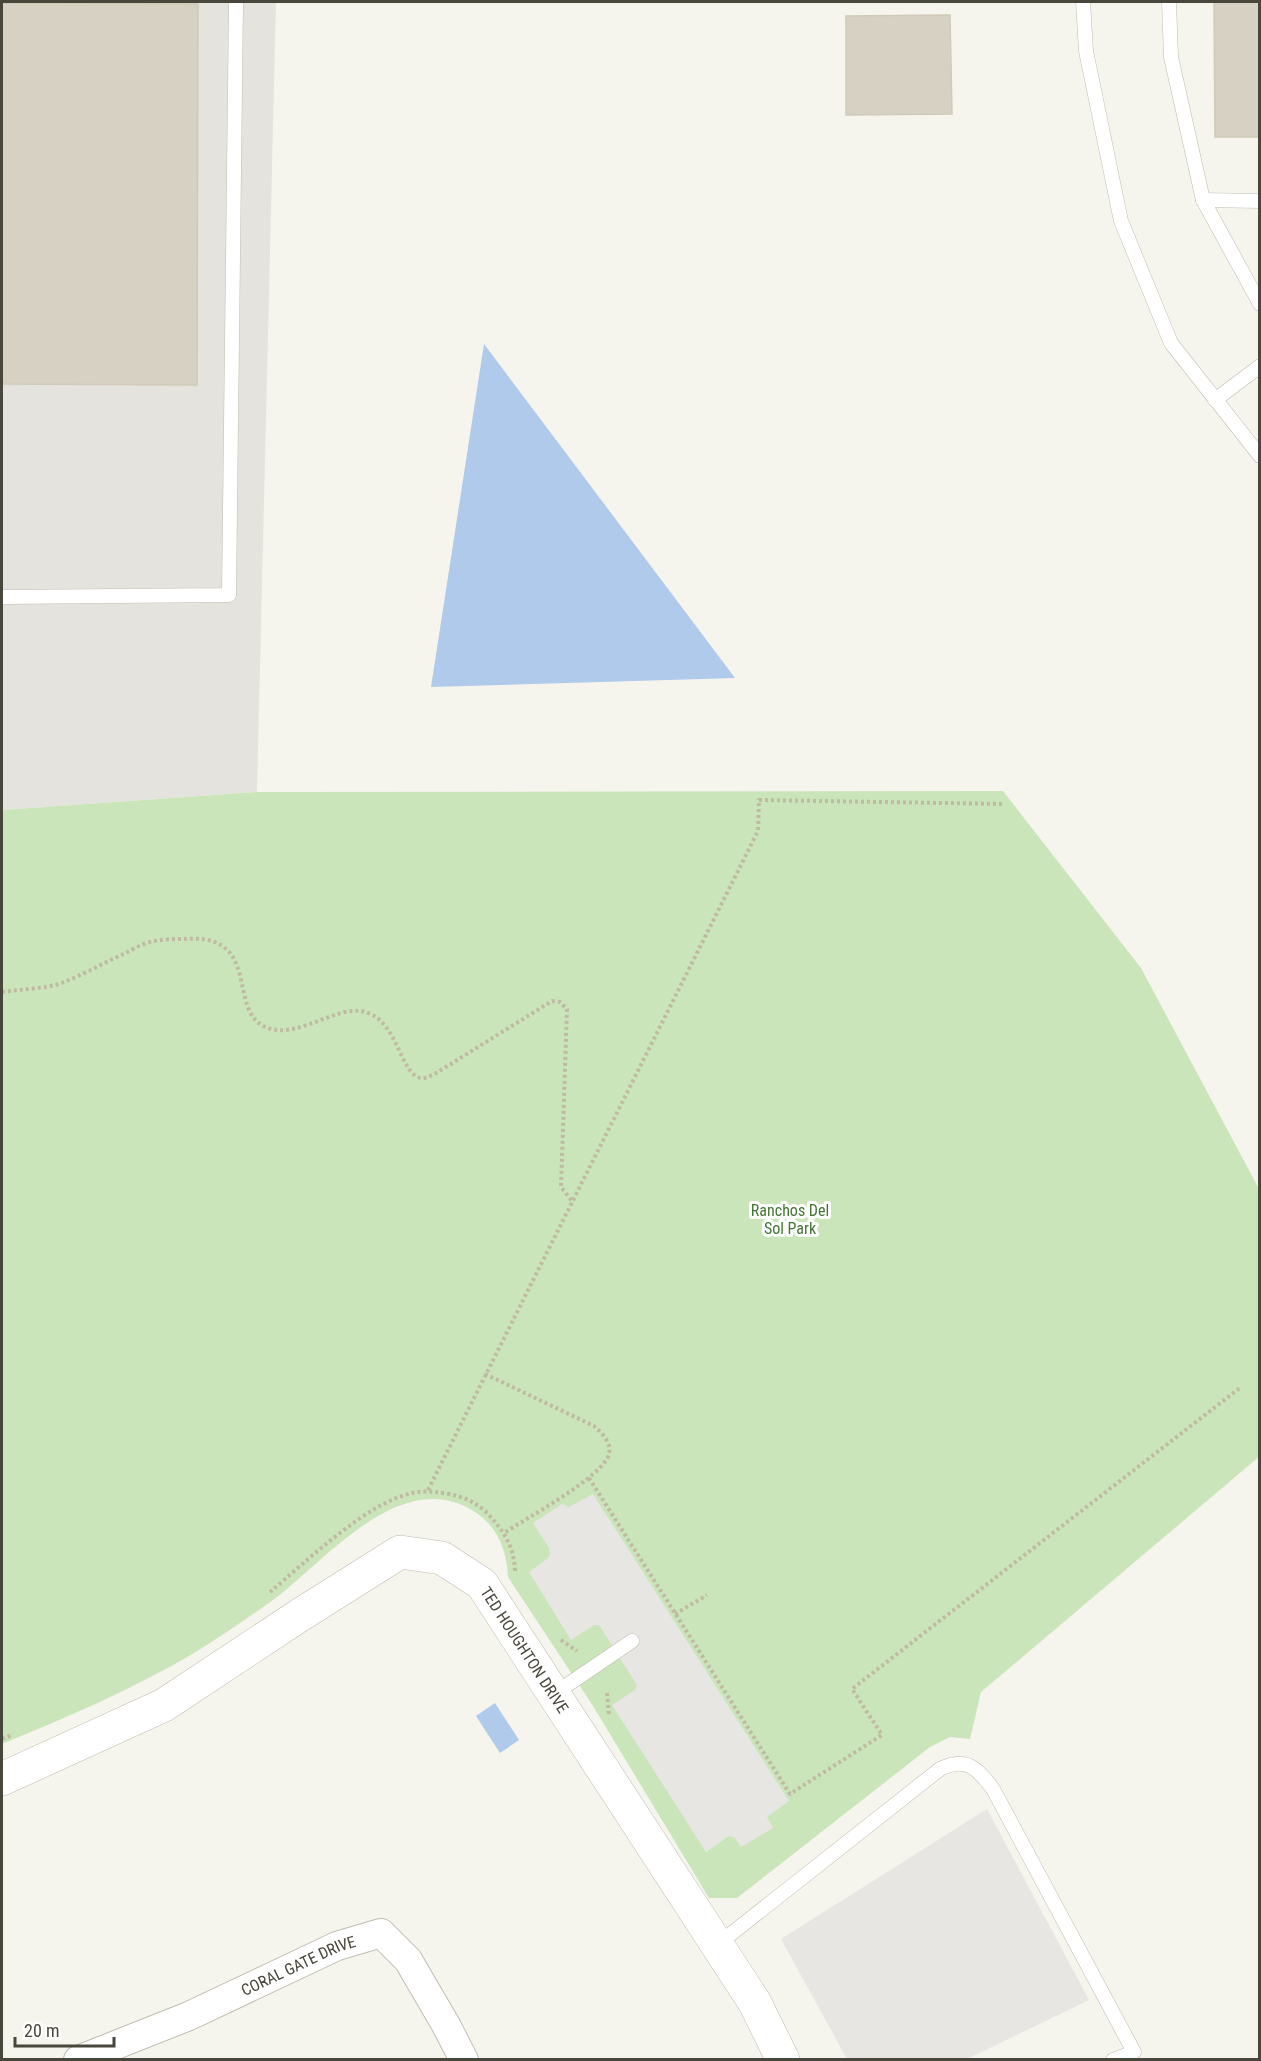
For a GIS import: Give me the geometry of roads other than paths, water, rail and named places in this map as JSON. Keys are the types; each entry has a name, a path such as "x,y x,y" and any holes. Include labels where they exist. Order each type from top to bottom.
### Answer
{"street":[{"name":"TED HOUGHTON DRIVE","path":"2,1779 164,1705 290,1621 400,1552 442,1558 482,1584 755,2004 783,2060"},
{"name":"CORAL GATE DRIVE","path":"78,2060 189,2016 337,1946 381,1933 408,1960 464,2060"}],"lane":[{"path":"2,597 229,595 236,2"},
{"path":"1083,2 1086,51 1121,221 1171,343 1260,456"},
{"path":"1169,2 1171,57 1203,200 1260,304"},
{"path":"1203,200 1260,201"},
{"path":"1215,400 1260,366"},
{"path":"553,1694 632,1641"},
{"path":"717,1945 940,1769 952,1763 965,1763 980,1771 993,1788 1136,2056 1113,2060"}],"water":[{"path":"484,344 735,678 431,687"},
{"path":"495,1703 519,1740 500,1753 476,1716"}],"park label":[{"name":"Ranchos Del Sol Park","path":"790,1219"}]}
